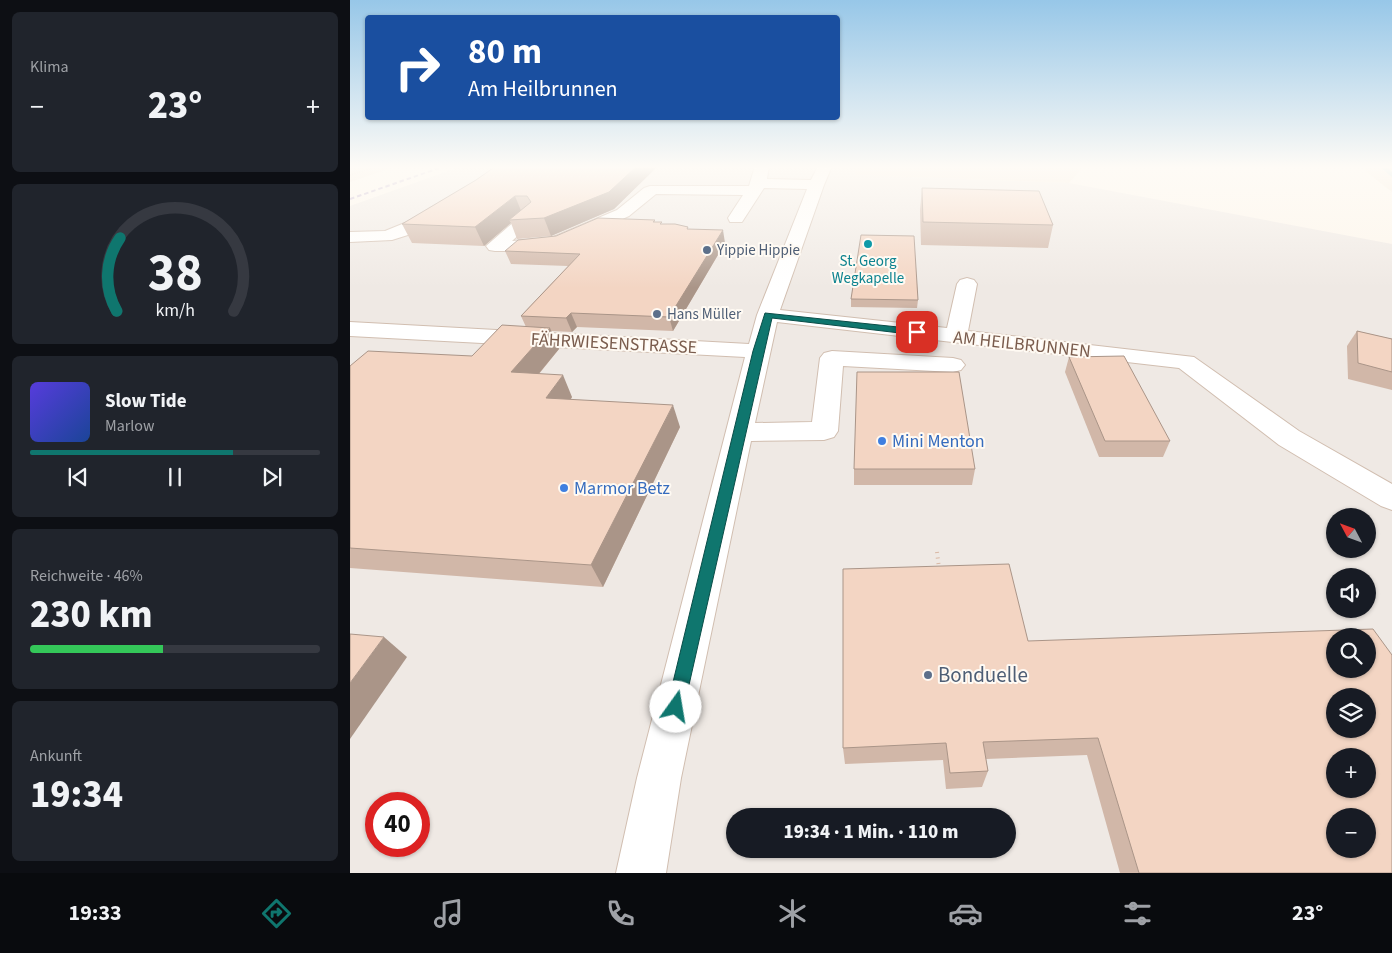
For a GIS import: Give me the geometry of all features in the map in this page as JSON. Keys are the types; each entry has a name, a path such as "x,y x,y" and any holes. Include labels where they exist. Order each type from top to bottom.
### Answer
{"street":[{"path":"350,237 386,236 434,218 450,207"},
{"path":"528,219 495,246 536,246 555,242 623,213 630,207"},
{"path":"736,218 743,207"},
{"path":"640,873 661,769 758,351 768,315 809,207"},
{"path":"956,337 967,284"},
{"name":"AM HEILBRUNNEN","path":"768,315 1186,362 1290,438 1392,498"},
{"name":"FÄHRWIESENSTRASSE","path":"350,329 758,351"},
{"path":"740,432 824,431 832,358 953,365"}],"path":[{"path":"937,552 941,578"}],"shaded area":[{"path":"350,207 1195,207 1392,244 1392,873 350,873"}],"building":[{"path":"431,207 501,207 475,227 402,224"},
{"path":"525,207 572,207 544,218 509,220"},
{"path":"923,207 1045,207 1053,225 923,222"},
{"path":"598,218 655,220 653,222 675,224 688,227 687,229 723,230 669,317 571,313 566,318 521,316 580,254 505,251 518,240 556,236"},
{"path":"861,235 914,236 918,300 851,299"},
{"path":"502,325 550,328 511,372 563,375 546,398 673,405 591,565 350,548 350,366 368,351 472,356"},
{"path":"1357,331 1392,339 1392,372 1358,363"},
{"path":"1124,356 1170,441 1105,441 1069,357"},
{"path":"857,372 959,372 975,469 854,469"},
{"path":"1009,564 1028,641 1326,631 1326,678 1376,678 1376,633 1392,655 1392,873 1139,873 1098,738 983,742 988,771 950,773 946,743 843,748 843,569"},
{"path":"350,634 384,637 350,683"}],"place":[{"name":"St. Georg Wegkapelle","path":"868,244"},
{"name":"Yippie Hippie","path":"707,250"},
{"name":"Hans Müller","path":"657,314"},
{"name":"Mini Menton","path":"882,441"},
{"name":"Marmor Betz","path":"564,488"},
{"name":"Bonduelle","path":"928,675"}],"route":[{"path":"676,707 758,351 768,315 917,332"}]}
